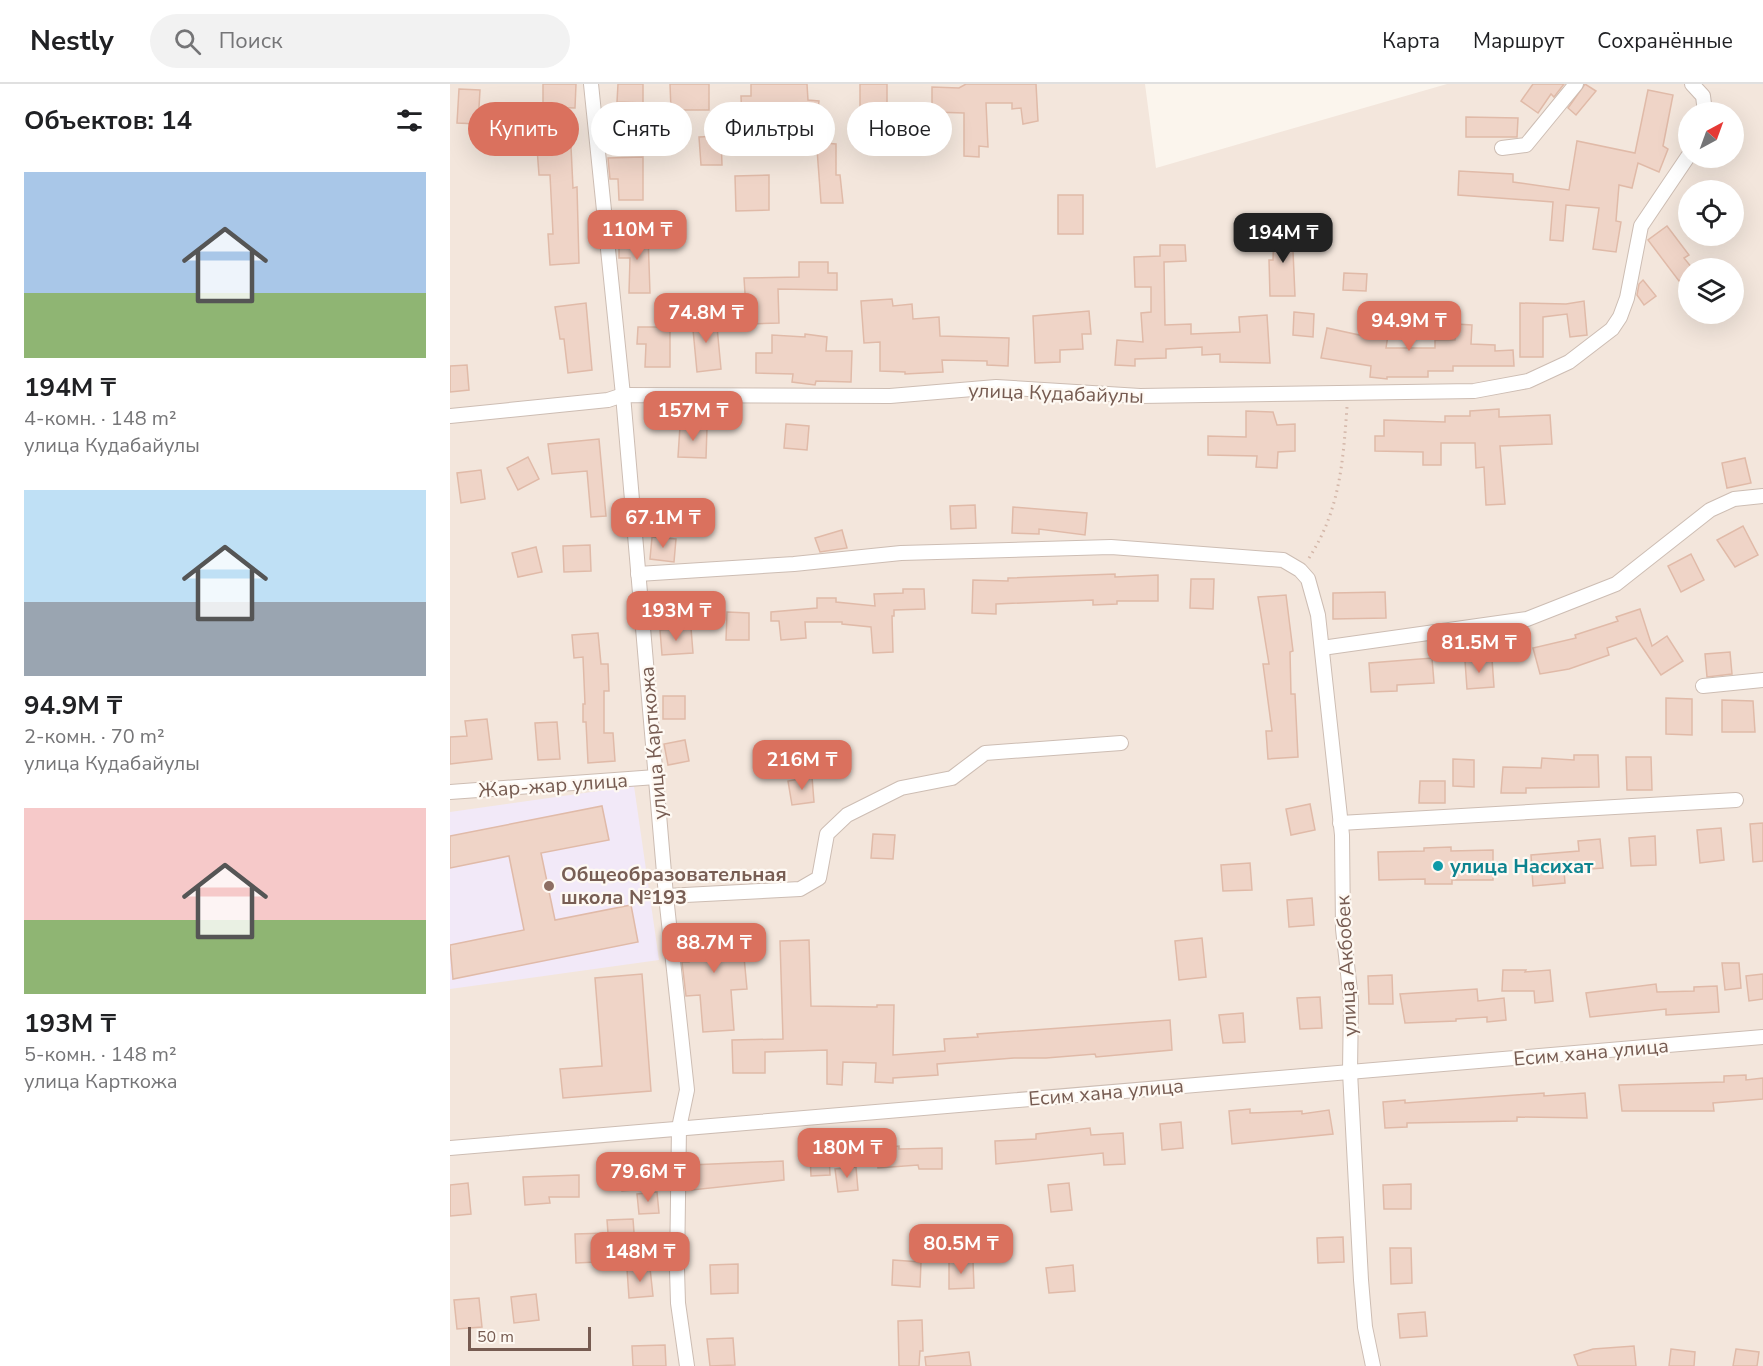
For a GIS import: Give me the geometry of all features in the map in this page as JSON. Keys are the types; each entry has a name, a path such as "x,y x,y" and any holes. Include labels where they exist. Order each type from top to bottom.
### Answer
{"street":[{"name":"улица Карткожа","path":"591,84 623,395 666,896 687,1090 679,1128 678,1292 687,1366"},
{"path":"1502,148 1526,145 1576,84"},
{"path":"1692,84 1703,96 1704,102"},
{"name":"улица Кудабайулы","path":"450,416 608,400 623,395 890,396 996,387 1140,396 1348,393 1474,391 1528,381 1569,362 1612,329 1620,317 1627,298 1641,226 1680,168"},
{"path":"1322,648 1527,619 1616,584 1710,510 1734,499 1763,496"},
{"path":"639,574 794,564 902,553 1111,547 1283,560 1300,570"},
{"name":"улица Акбобек","path":"1300,570 1308,579 1316,606 1340,823 1343,929 1351,1000 1350,1072 1362,1292 1365,1327 1373,1366"},
{"path":"1703,686 1763,680"},
{"path":"666,896 800,889 819,878 826,834 847,815 901,788 952,778 985,753 1121,743"},
{"name":"Жар-жар улица","path":"450,792 656,777"},
{"path":"1340,823 1736,800"},
{"name":"Есим хана улица","path":"450,1148 1763,1037"}],"path":[{"path":"1300,570 1317,546 1342,477 1348,393"}],"shaded area":[{"path":"450,84 1145,84 1156,168 1447,84 1763,84 1763,1366 450,1366"},
{"name":"Общеобразовательная школа №193","path":"634,786 659,960 450,989 450,812"}],"building":[{"path":"543,84 576,84 575,102 543,102"},
{"path":"618,84 643,84 643,102 617,102"},
{"path":"670,84 709,84 709,102 704,102 704,110 692,110 692,102 671,102"},
{"path":"751,84 807,84 808,100 819,101 741,102 741,96 751,96"},
{"path":"860,84 887,84 887,102 860,102"},
{"path":"966,84 1036,84 1038,121 1023,124 1021,108 1012,109 1012,103 986,103 988,147 979,146 979,157 964,156 964,113 952,113 952,102 932,102 932,87 959,88"},
{"path":"1533,84 1564,84 1554,97 1551,94 1538,113 1521,101"},
{"path":"1585,84 1596,91 1576,115 1568,108"},
{"path":"459,89 480,90 479,102 468,102 468,124 457,123"},
{"path":"1648,90 1673,95 1663,146 1668,149 1659,172 1638,163 1632,188 1619,185 1616,221 1621,222 1616,252 1593,249 1599,208 1566,205 1563,241 1550,240 1553,202 1458,195 1459,171 1513,174 1513,182 1569,190 1577,141 1635,153"},
{"path":"1466,117 1518,118 1517,137 1466,137"},
{"path":"699,137 704,137 704,156 722,156 722,165 701,165"},
{"path":"836,144 836,175 840,175 843,203 821,203 818,156 835,156"},
{"path":"538,156 571,156 573,188 577,187 579,263 550,265 548,234 553,234 550,175 539,175"},
{"path":"643,157 643,200 619,200 618,179 610,179 608,158"},
{"path":"769,175 769,210 736,211 735,176"},
{"path":"1058,195 1083,195 1083,234 1058,234"},
{"path":"1667,226 1678,240 1678,246 1682,246 1689,255 1678,258 1678,280 1648,240"},
{"path":"1274,230 1297,231 1297,251 1293,251 1295,296 1270,296 1269,260 1273,260"},
{"path":"619,235 648,235 650,293 629,293 630,258 619,258"},
{"path":"1160,245 1185,245 1186,261 1164,262 1165,325 1191,324 1191,334 1240,332 1239,317 1267,315 1270,363 1220,362 1220,354 1202,355 1202,347 1166,349 1166,358 1135,359 1135,366 1115,365 1117,340 1143,342 1141,313 1151,312 1151,287 1135,287 1134,257 1160,256"},
{"path":"799,262 828,262 828,273 837,273 837,290 778,289 779,323 747,324 744,278 799,277"},
{"path":"1344,273 1367,274 1366,291 1343,290"},
{"path":"1643,280 1656,296 1644,305 1637,295 1639,284"},
{"path":"892,299 893,306 912,304 913,319 939,317 940,336 1009,338 1008,366 987,365 987,361 942,360 943,372 905,374 905,372 880,371 880,342 864,343 861,301"},
{"path":"1584,301 1587,335 1570,337 1567,314 1543,317 1543,357 1520,357 1520,303 1566,304"},
{"path":"586,303 592,370 568,373 564,339 560,339 555,307"},
{"path":"1089,311 1091,334 1082,334 1083,349 1060,350 1060,362 1035,363 1033,316"},
{"path":"1294,312 1314,314 1313,337 1293,335"},
{"path":"1368,312 1391,316 1386,348 1435,348 1435,340 1455,340 1456,324 1472,325 1471,344 1495,345 1495,351 1513,350 1514,366 1453,366 1453,371 1428,371 1428,377 1387,377 1387,379 1370,377 1371,366 1321,358 1327,328 1364,336"},
{"path":"716,316 721,369 697,372 692,319"},
{"path":"638,327 670,327 670,367 645,367 646,344 637,344"},
{"path":"805,334 827,337 826,351 852,351 851,382 816,381 815,385 792,382 793,374 756,373 756,353 772,353 772,335 805,337"},
{"path":"467,365 469,390 450,392 450,366"},
{"path":"1499,409 1499,417 1550,415 1552,444 1500,446 1505,504 1486,505 1484,467 1476,468 1475,443 1441,443 1441,465 1423,465 1423,452 1375,451 1375,436 1384,436 1384,420 1445,422 1445,416 1470,416 1470,411"},
{"path":"1246,411 1273,412 1277,425 1295,424 1295,451 1278,452 1277,468 1256,467 1257,456 1208,455 1208,436 1246,437"},
{"path":"786,424 809,426 807,450 784,448"},
{"path":"680,426 707,428 706,458 678,457"},
{"path":"599,439 606,516 591,517 587,471 552,474 548,444"},
{"path":"528,457 539,479 518,490 507,468"},
{"path":"1745,458 1751,483 1727,488 1722,463"},
{"path":"481,470 485,499 461,503 457,473"},
{"path":"975,505 976,528 951,529 950,506"},
{"path":"1013,507 1087,513 1085,535 1039,529 1039,534 1012,533"},
{"path":"1743,526 1758,555 1735,567 1717,540"},
{"path":"842,530 847,548 820,552 815,538"},
{"path":"652,537 676,539 674,562 650,559"},
{"path":"590,545 591,571 564,572 563,546"},
{"path":"536,547 542,572 518,577 512,553"},
{"path":"1691,554 1704,580 1681,592 1668,566"},
{"path":"1115,574 1115,577 1158,575 1158,601 1117,601 1117,604 1093,605 1093,600 996,604 996,614 972,613 973,580 1008,581 1008,578"},
{"path":"1191,579 1214,579 1213,609 1190,608"},
{"path":"903,589 924,589 925,609 894,610 894,616 892,616 893,652 873,653 871,627 842,624 842,622 805,622 806,638 781,640 779,621 771,621 771,612 817,608 817,598 836,598 836,602 875,606 874,594 903,593"},
{"path":"1385,592 1386,618 1333,619 1333,593"},
{"path":"1286,595 1293,651 1290,652 1291,694 1295,694 1298,757 1268,759 1266,731 1272,731 1263,664 1269,664 1258,597"},
{"path":"1640,609 1652,646 1667,636 1683,661 1661,675 1636,638 1607,648 1609,655 1569,669 1540,674 1533,648 1576,638 1575,635 1618,621 1616,617"},
{"path":"727,612 749,613 749,640 726,640"},
{"path":"691,628 693,653 662,655 660,630"},
{"path":"598,633 601,664 608,664 609,691 604,691 604,733 613,733 615,761 588,763 586,722 583,722 583,704 585,704 583,657 574,658 572,635"},
{"path":"1730,652 1732,674 1707,677 1705,654"},
{"path":"1432,658 1434,683 1397,685 1397,691 1371,692 1369,663"},
{"path":"1492,659 1494,687 1467,689 1465,661"},
{"path":"663,696 685,696 685,719 663,719"},
{"path":"1666,698 1692,699 1692,735 1666,734"},
{"path":"1722,700 1753,701 1755,732 1722,732"},
{"path":"487,719 492,759 450,764 450,737 467,736 465,721"},
{"path":"557,722 560,759 538,760 535,723"},
{"path":"685,740 689,761 668,765 664,744"},
{"path":"1574,755 1598,755 1599,787 1526,788 1526,793 1501,793 1503,767 1541,768 1542,758 1574,760"},
{"path":"1626,757 1651,757 1652,790 1627,790"},
{"path":"1453,759 1474,760 1474,787 1453,786"},
{"path":"812,777 814,802 792,805 788,781"},
{"name":"улица Насихат","path":"1420,781 1445,781 1445,803 1419,803"},
{"path":"1310,804 1315,830 1291,835 1286,809"},
{"path":"602,806 609,840 541,853 555,920 631,905 638,942 453,979 450,945 524,930 509,856 450,868 450,836"},
{"path":"1763,823 1763,861 1753,862 1750,824"},
{"path":"1721,828 1724,860 1700,863 1697,830"},
{"path":"873,834 895,835 893,859 871,858"},
{"name":"улица Насихат","path":"1655,836 1656,865 1631,866 1629,838"},
{"path":"1600,839 1603,868 1564,871 1565,883 1533,886 1531,855 1579,851 1578,841"},
{"path":"1451,847 1451,851 1493,850 1493,880 1452,880 1452,884 1425,884 1425,879 1379,880 1378,852 1424,851 1424,848"},
{"path":"1250,863 1252,890 1223,891 1221,865"},
{"path":"1312,898 1314,925 1289,927 1287,900"},
{"path":"735,925 737,957 744,957 747,989 731,990 734,1030 703,1032 700,995 686,996 682,962 689,962 687,928"},
{"path":"1202,938 1206,977 1179,980 1175,941"},
{"path":"809,940 811,1006 894,1005 893,1055 945,1051 944,1039 978,1037 977,1034 1170,1020 1172,1050 1096,1057 1095,1054 937,1064 938,1075 893,1078 893,1083 875,1082 876,1063 843,1062 842,1085 827,1084 827,1050 765,1052 765,1073 733,1073 732,1040 783,1039 780,941"},
{"path":"1722,963 1739,963 1741,988 1725,990"},
{"path":"1503,970 1526,970 1525,972 1550,970 1553,1001 1535,1003 1534,991 1502,991"},
{"path":"642,974 651,1091 563,1098 560,1069 602,1066 595,978"},
{"path":"1763,974 1763,999 1749,1001 1746,976"},
{"path":"1392,975 1393,1004 1369,1004 1368,976"},
{"path":"1656,984 1657,992 1694,991 1694,987 1717,986 1719,1012 1666,1015 1666,1009 1590,1017 1586,993"},
{"path":"1477,989 1478,1001 1504,998 1506,1020 1487,1022 1487,1017 1405,1023 1400,994"},
{"path":"1320,997 1322,1028 1300,1029 1297,998"},
{"path":"1243,1013 1245,1042 1223,1043 1219,1015"},
{"path":"1746,1075 1746,1080 1763,1078 1763,1099 1713,1103 1714,1111 1622,1111 1619,1085 1724,1082 1724,1076"},
{"path":"1544,1093 1544,1096 1585,1093 1587,1118 1517,1117 1517,1121 1407,1123 1407,1127 1385,1128 1383,1102 1405,1100 1405,1103"},
{"path":"1250,1109 1250,1113 1302,1111 1302,1114 1329,1110 1333,1134 1232,1144 1229,1111"},
{"path":"1181,1122 1183,1148 1162,1150 1160,1124"},
{"path":"1090,1128 1091,1135 1123,1133 1125,1164 1104,1165 1103,1153 996,1164 995,1141 1036,1139 1036,1134"},
{"path":"899,1146 899,1149 942,1148 942,1169 919,1169 918,1165 878,1168 876,1148"},
{"path":"829,1153 830,1175 811,1176 810,1154"},
{"path":"783,1161 784,1180 692,1190 690,1165"},
{"path":"644,1163 646,1189 622,1191 619,1166"},
{"path":"856,1167 858,1190 838,1192 835,1169"},
{"path":"579,1175 579,1197 549,1197 550,1203 525,1205 523,1177"},
{"path":"468,1183 471,1214 450,1216 450,1185"},
{"path":"1069,1183 1072,1210 1051,1212 1048,1185"},
{"path":"1411,1184 1411,1209 1384,1209 1383,1185"},
{"path":"657,1192 659,1213 639,1214 637,1194"},
{"path":"633,1219 635,1246 596,1247 597,1262 576,1263 575,1234 608,1233 607,1220"},
{"path":"1343,1237 1344,1262 1318,1263 1317,1238"},
{"path":"1390,1248 1411,1248 1412,1283 1391,1284"},
{"path":"893,1260 921,1262 920,1287 892,1285"},
{"path":"973,1261 974,1288 949,1289 949,1262"},
{"path":"738,1264 738,1293 711,1294 710,1265"},
{"path":"1073,1265 1075,1291 1049,1293 1046,1268"},
{"path":"650,1268 653,1296 629,1298 627,1269"},
{"path":"536,1294 539,1320 514,1323 511,1297"},
{"path":"479,1298 482,1327 457,1329 454,1300"},
{"path":"1425,1312 1427,1336 1400,1338 1398,1314"},
{"path":"922,1320 923,1351 920,1351 919,1366 899,1366 898,1321"},
{"path":"733,1338 735,1365 710,1366 707,1339"},
{"path":"665,1345 666,1366 633,1366 632,1346"},
{"path":"1634,1346 1636,1366 1578,1366 1574,1355 1593,1349"},
{"path":"1671,1349 1695,1352 1694,1366 1669,1366"},
{"path":"1736,1349 1759,1352 1757,1366 1733,1366"},
{"path":"969,1352 971,1366 926,1366 925,1357"}],"place":[{"name":"улица Насихат","path":"1438,866"},
{"name":"Общеобразовательная школа №193","path":"549,886"}]}
